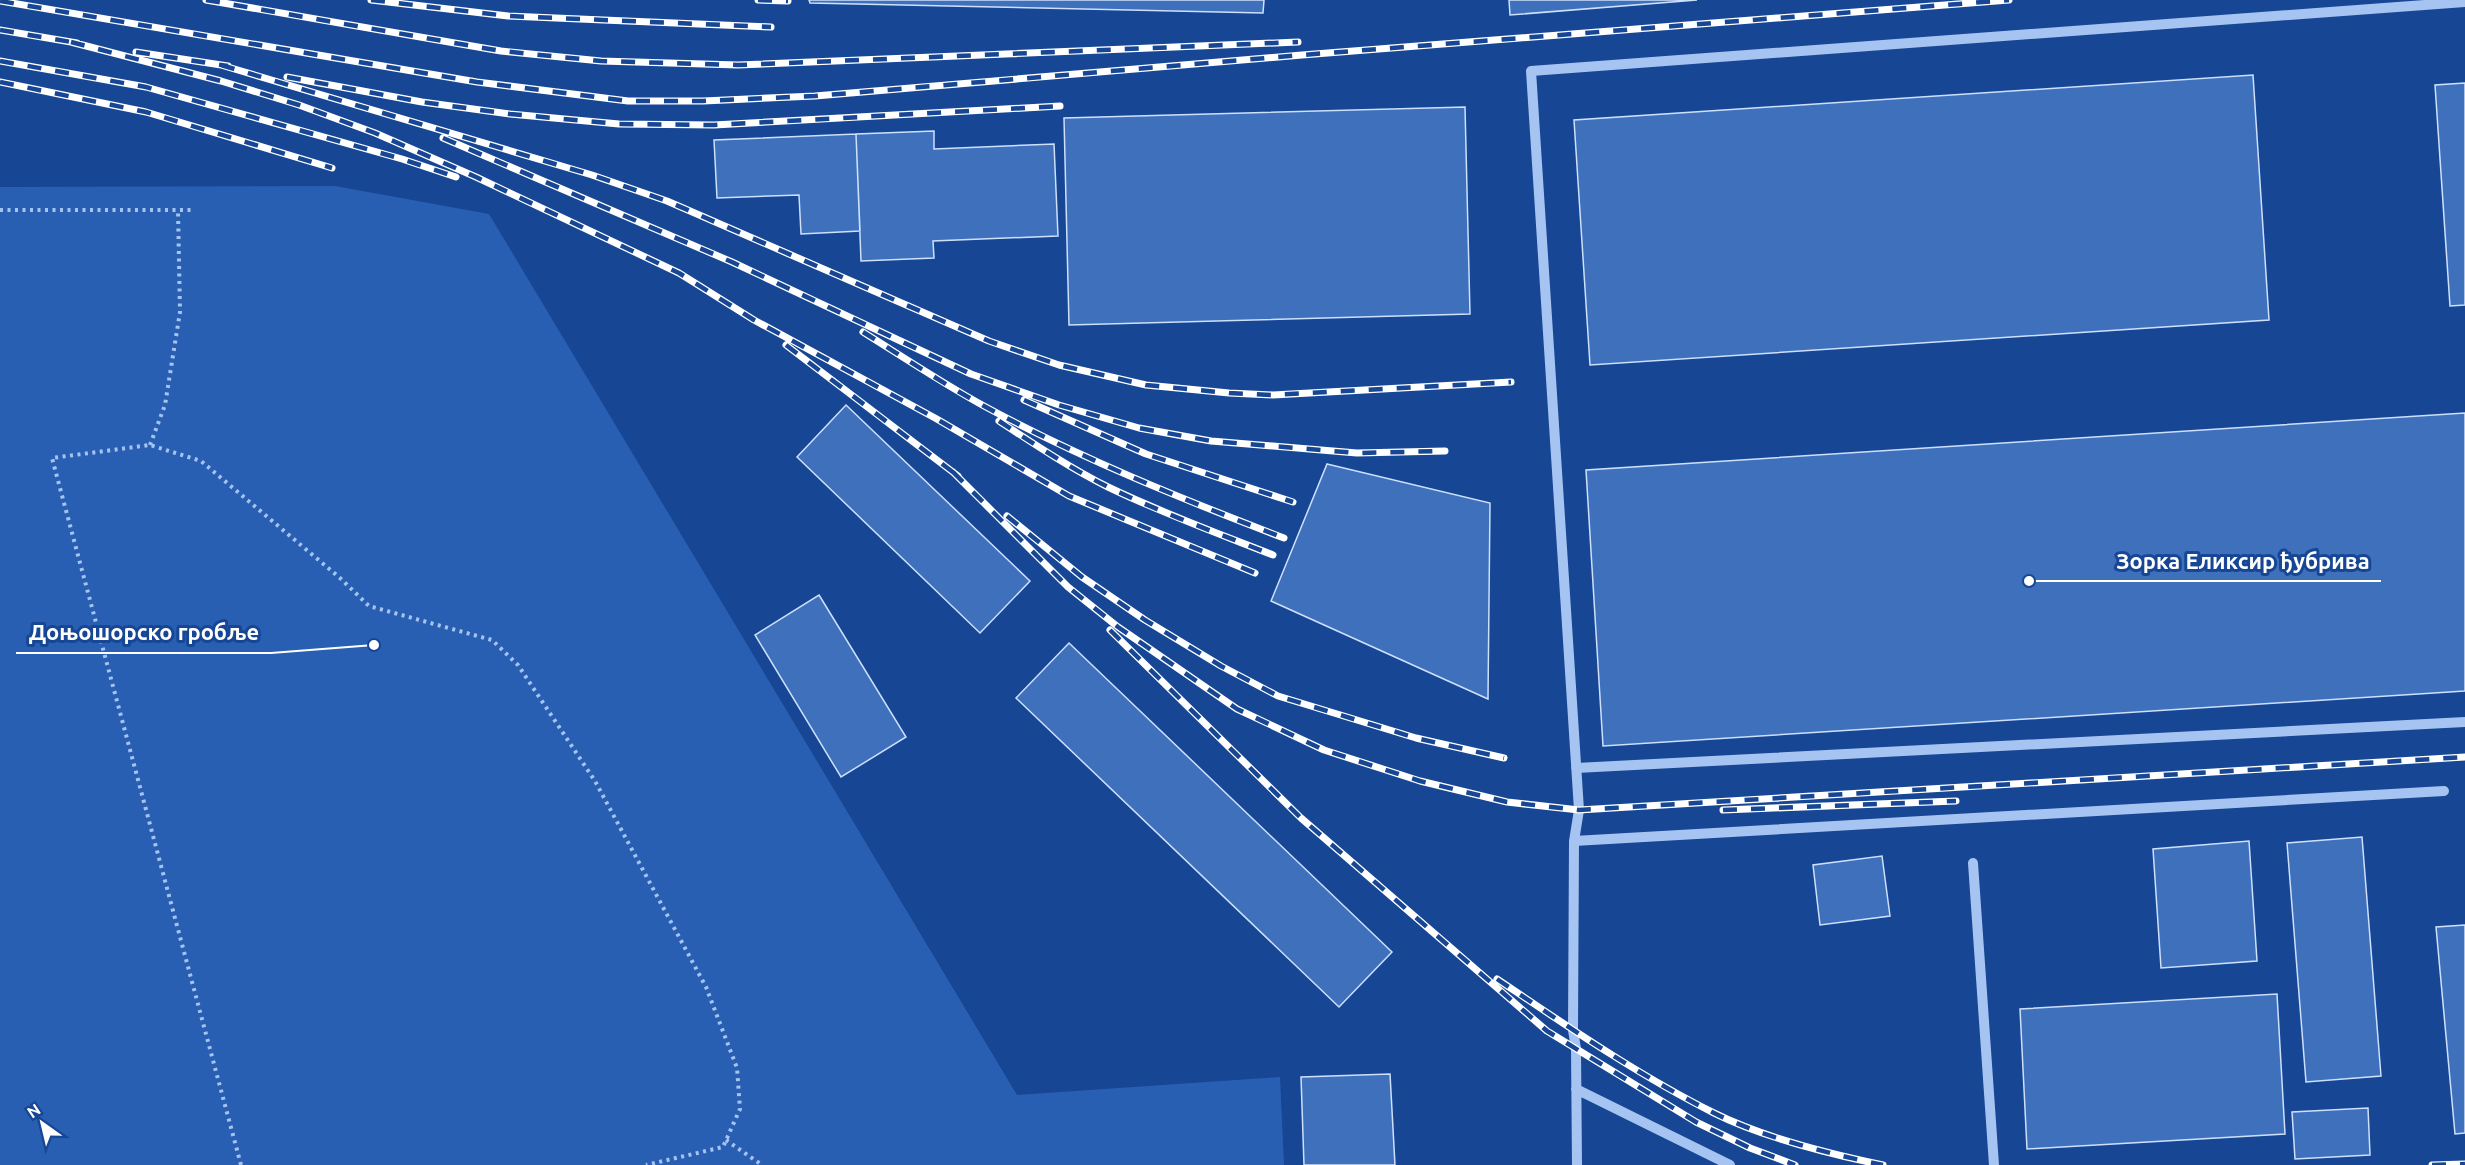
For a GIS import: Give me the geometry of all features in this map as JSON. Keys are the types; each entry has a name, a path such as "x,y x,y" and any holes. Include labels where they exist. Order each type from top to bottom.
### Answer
{"lane":[{"path":"1577,1165 1576,1049 1573,1030 1574,841 1579,810 1532,70 2465,2"},
{"path":"1576,768 2465,722"},
{"path":"1574,841 2444,790"},
{"path":"1973,863 1994,1165"},
{"path":"1576,1089 1730,1165"}],"path":[{"path":"0,210 194,210"},
{"path":"150,444 165,405 180,312 178,210"},
{"path":"242,1165 52,458 150,444 201,461 340,578 369,606 492,640 518,665 595,780 706,987 737,1068 740,1109 723,1147 646,1165"},
{"path":"726,1140 762,1165"}],"shaded area":[{"path":"335,186 489,214 1017,1095 1280,1077 1284,1165 0,1165 0,187"}],"building":[{"path":"809,0 1264,0 1263,13 810,3"},
{"path":"1509,0 1697,0 1510,15"},
{"path":"2253,75 2269,320 1590,365 1574,120"},
{"path":"2465,83 2465,305 2450,306 2435,85"},
{"path":"1465,107 1470,314 1069,325 1064,118"},
{"path":"934,131 934,149 1054,144 1058,236 933,241 934,258 861,261 856,134"},
{"path":"856,134 860,231 801,234 799,195 717,198 714,140"},
{"path":"846,405 1030,581 980,633 797,457"},
{"path":"2465,413 2465,691 1603,746 1586,470"},
{"path":"1327,464 1490,503 1488,699 1271,601"},
{"path":"819,595 906,737 841,777 755,635"},
{"path":"1069,643 1392,952 1339,1007 1016,698"},
{"path":"2362,837 2381,1076 2306,1082 2287,843"},
{"path":"2249,841 2257,961 2161,968 2153,849"},
{"path":"1882,856 1890,916 1820,925 1813,865"},
{"path":"2465,925 2465,1133 2455,1134 2436,927"},
{"path":"2277,994 2285,1134 2027,1149 2020,1009"},
{"path":"1390,1074 1395,1165 1304,1165 1301,1077"},
{"path":"2368,1108 2370,1155 2295,1159 2292,1112"}],"railway":[{"path":"206,0 501,51 601,61 738,65 1298,42"},
{"path":"371,0 508,16 771,27"},
{"path":"758,0 788,1"},
{"path":"0,1 477,82 628,101 703,101 815,96 1302,55 2009,0"},
{"path":"0,30 77,43"},
{"path":"71,42 221,81 299,105 375,133 476,177 679,273 754,320 935,418 1069,496 1255,573"},
{"path":"136,52 228,66"},
{"path":"0,61 146,87 402,159 456,177"},
{"path":"221,65 592,175 667,201 989,341 1059,365 1146,385 1273,395 1511,382"},
{"path":"287,77 422,102 510,114 619,124 714,125 1060,106"},
{"path":"0,82 146,112 332,168"},
{"path":"443,138 732,262 971,374 1059,405 1139,428 1211,441 1357,453 1445,451"},
{"path":"863,332 968,397 1020,425 1170,493 1284,538"},
{"path":"786,345 958,476"},
{"path":"1024,400 1146,454 1293,502"},
{"path":"999,421 1066,464 1108,487 1273,555"},
{"path":"953,472 1068,587 1118,627 1237,709 1324,750 1420,781 1507,802 1579,810 2465,757"},
{"path":"1007,516 1082,577 1145,620 1221,666 1278,696 1416,738 1504,758"},
{"path":"1110,630 1301,818 1547,1031 1696,1122 1750,1148 1795,1165"},
{"path":"1723,810 1956,801"},
{"path":"1497,979 1630,1066 1714,1113 1775,1137 1883,1165"},
{"path":"2432,1165 2465,1164"}],"place":[{"name":"Зорка Еликсир ђубрива","path":"2029,581"},
{"name":"Доњошорско гробље","path":"374,645"}]}
